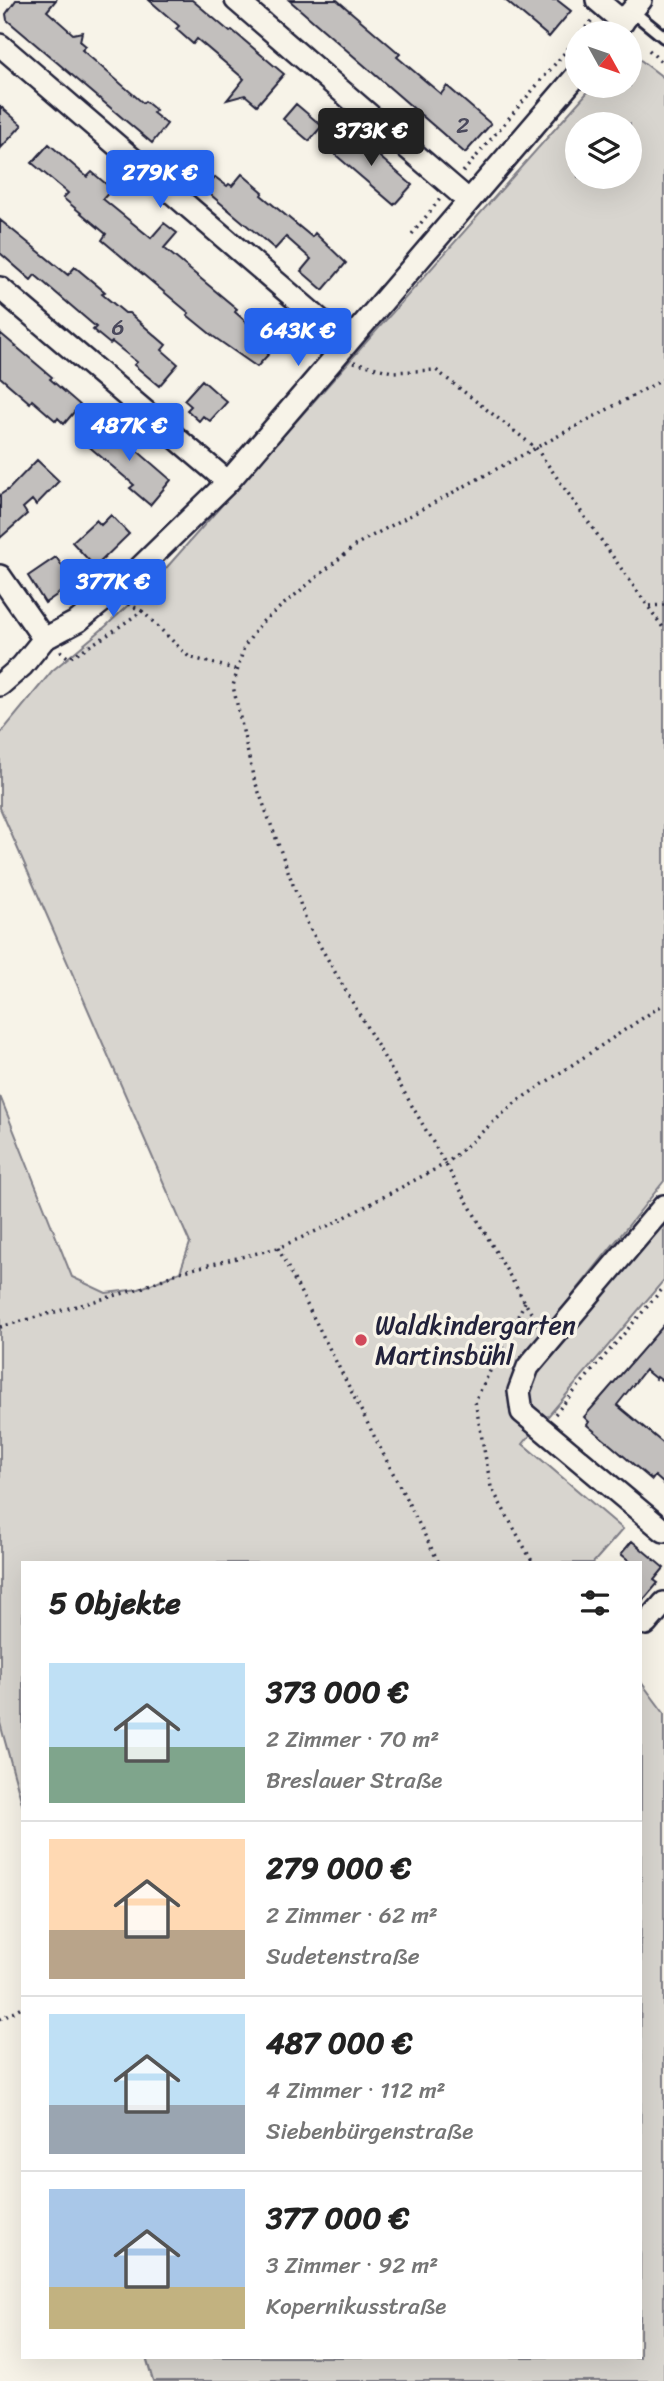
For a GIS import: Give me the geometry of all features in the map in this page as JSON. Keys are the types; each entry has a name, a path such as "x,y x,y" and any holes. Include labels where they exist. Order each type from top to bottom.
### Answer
{"street":[{"path":"236,0 469,201"},
{"path":"597,0 627,17"},
{"path":"0,45 342,349"},
{"path":"0,685 22,666 44,639 78,621 151,557 228,482 565,89"},
{"path":"0,288 228,482"},
{"path":"0,576 44,639"},
{"path":"664,1206 527,1367 519,1391 522,1412 664,1531"},
{"path":"646,1624 664,1603"}],"lane":[{"path":"627,17 664,37"}],"path":[{"path":"649,50 664,65"},
{"path":"342,349 370,367 392,372 436,370 536,448 664,629"},
{"path":"548,1342 308,925 253,776 233,686 244,647 261,623 357,544 664,379"},
{"path":"648,606 664,605"},
{"path":"44,639 69,658 142,611 189,657 238,670"},
{"path":"0,1327 139,1289 180,1272 278,1248 334,1223 447,1163 516,1102 664,1004"},
{"path":"278,1248 438,1561"},
{"path":"536,1424 664,1287"},
{"path":"526,1302 475,1401 491,1487 532,1561"},
{"path":"0,2019 21,2007"}],"shaded area":[{"path":"642,61 664,78 664,1181 528,1351 519,1391 535,1429 523,1444 623,1529 595,1561 21,1561 21,1800 0,1723 0,1096 72,1277 106,1293 139,1289 180,1272 190,1243 0,808 0,734 52,671 106,626 160,575 565,118 565,189 642,189 642,112 570,112 582,98 642,98"},
{"path":"664,1223 664,1280 544,1421 530,1398 531,1387 538,1372"},
{"path":"642,1683 664,1713 664,2381 153,2381 147,2359 642,2359"}],"building":[{"path":"16,0 56,0 47,11 73,34 82,32 80,41 86,46 82,50 143,103 145,101 156,110 153,113 167,124 152,143 7,20 6,14"},
{"path":"149,0 192,0 284,74 257,105 245,95 227,100 244,79 197,39 193,44 176,29 179,26"},
{"path":"289,0 337,0 400,54 397,57 441,94 447,86 491,124 465,153"},
{"path":"505,0 557,0 571,11 549,37"},
{"path":"296,104 322,126 309,141 283,119"},
{"path":"0,106 22,125 0,149"},
{"path":"349,130 412,185 394,205 331,151"},
{"path":"49,144 87,177 92,172 112,189 103,199 151,238 164,223 177,233 164,248 237,309 235,312 275,347 257,367 187,315 189,313 102,240 106,234 63,198 68,193 32,163"},
{"path":"242,174 263,192 261,195 312,237 315,233 346,263 323,290 301,271 311,259 286,237 275,249 205,190 215,177 227,186 232,186"},
{"path":"0,220 68,275 75,267 105,292 102,294 166,345 162,350 178,364 159,386 134,365 137,362 93,330 96,327 35,275 31,280 0,253"},
{"path":"0,333 80,405 64,424 58,418 56,421 32,400 30,403 0,377"},
{"path":"202,380 227,402 210,421 203,416 199,421 187,410 191,406 184,400"},
{"path":"104,422 171,480 150,505 130,488 134,485 86,444"},
{"path":"37,460 59,481 36,505 32,500 23,508 27,514 0,538 0,495"},
{"path":"111,515 129,534 95,567 72,542 96,520 101,525"},
{"path":"56,557 74,583 45,603 28,576"},
{"path":"664,1325 664,1382 645,1370 617,1405 664,1444 664,1484 655,1476 652,1480 587,1425 589,1422 584,1417"},
{"path":"632,1541 664,1568 654,1580 658,1583 642,1602 642,1561 630,1561 621,1554"}],"place":[{"name":"Waldkindergarten Martinsbühl","path":"361,1340"}]}
